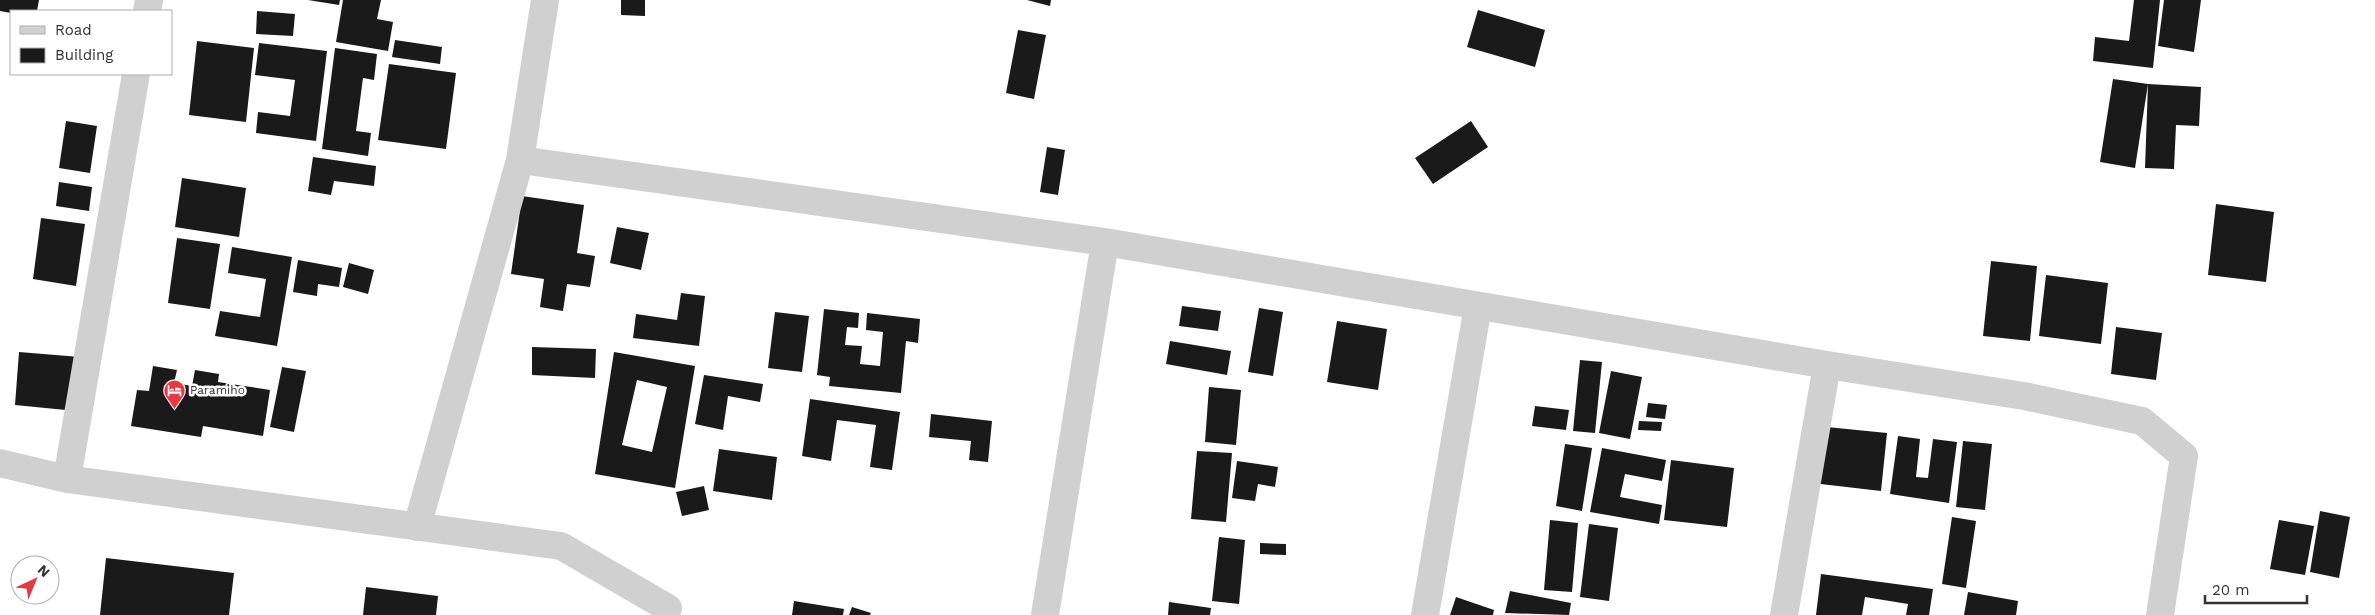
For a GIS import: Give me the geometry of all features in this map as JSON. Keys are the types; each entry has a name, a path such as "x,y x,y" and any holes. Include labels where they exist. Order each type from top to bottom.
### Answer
{"street":[{"path":"417,527 520,160 545,0"},
{"path":"67,479 136,75"},
{"path":"520,160 1105,242 1827,365 2024,396 2142,420 2184,456 2160,615"},
{"path":"1045,615 1105,242"},
{"path":"1425,615 1478,306"},
{"path":"1784,615 1827,365"},
{"path":"0,463 67,479 561,546 668,608 666,615"}],"building":[{"path":"0,0 39,0 37,10 10,10 10,13 0,11"},
{"path":"308,0 340,0 339,5"},
{"path":"343,0 381,0 377,19 393,22 388,51 336,42"},
{"path":"621,0 645,0 645,16 621,15"},
{"path":"1027,0 1051,0 1050,6"},
{"path":"2134,0 2160,0 2153,68 2093,61 2095,37 2129,41"},
{"path":"2164,0 2201,0 2194,52 2158,46"},
{"path":"1478,10 1545,30 1535,67 1467,47"},
{"path":"257,11 295,14 293,36 256,34"},
{"path":"1018,30 1046,35 1034,99 1006,93"},
{"path":"395,40 442,47 440,64 392,57"},
{"path":"197,41 254,48 246,122 189,115"},
{"path":"259,43 327,51 316,141 256,133 258,112 290,116 295,80 255,75"},
{"path":"335,48 377,54 374,80 363,78 356,131 371,133 368,156 322,149"},
{"path":"389,64 456,73 446,149 378,140"},
{"path":"2113,79 2148,84 2135,168 2100,162"},
{"path":"2148,84 2201,87 2199,126 2176,125 2174,169 2145,168"},
{"path":"66,121 97,126 90,173 59,168"},
{"path":"1471,121 1488,147 1433,184 1415,158"},
{"path":"1047,147 1065,150 1058,195 1040,192"},
{"path":"313,157 376,166 374,186 334,181 331,195 308,191"},
{"path":"182,178 246,188 239,237 175,227"},
{"path":"59,182 92,187 89,211 56,206"},
{"path":"522,196 584,205 577,253 595,256 590,287 567,284 563,311 540,307 544,279 511,274"},
{"path":"2216,204 2274,212 2266,282 2208,275"},
{"path":"41,218 85,224 76,286 33,279"},
{"path":"617,227 649,233 641,270 610,263"},
{"path":"177,238 220,244 210,309 168,303"},
{"path":"232,247 292,257 277,346 215,336 220,311 260,317 266,279 228,273"},
{"path":"298,260 342,268 339,287 318,284 317,296 293,292"},
{"path":"1991,261 2037,266 2030,341 1983,336"},
{"path":"349,263 374,270 368,294 343,287"},
{"path":"2046,275 2108,283 2101,344 2039,336"},
{"path":"681,293 705,296 699,346 633,338 636,314 677,320"},
{"path":"1182,306 1221,311 1218,331 1179,326"},
{"path":"1259,308 1283,312 1273,376 1248,372"},
{"path":"824,309 859,313 858,328 847,327 845,345 862,346 860,364 880,366 883,332 866,330 867,313 920,319 918,343 906,341 901,393 829,386 830,377 817,375"},
{"path":"775,312 809,316 802,372 768,368"},
{"path":"1337,321 1387,329 1378,390 1327,382"},
{"path":"2116,327 2162,333 2156,380 2111,374"},
{"path":"1170,341 1231,351 1227,375 1166,364"},
{"path":"532,347 596,349 595,378 532,375"},
{"path":"19,352 80,357 76,411 15,405"},
{"path":"614,352 695,366 675,488 595,474","holes":["637,380 667,387 652,452 622,445"]},
{"path":"1580,360 1602,362 1595,433 1573,431"},
{"path":"153,366 177,370 174,383 192,386 195,370 219,374 218,382 270,390 263,436 203,426 201,437 131,426 137,390 149,391"},
{"path":"282,367 306,371 294,432 270,427"},
{"path":"1611,371 1642,377 1630,439 1599,433"},
{"path":"704,375 763,384 760,402 728,396 723,430 695,424"},
{"path":"1209,387 1241,390 1236,445 1205,442"},
{"path":"810,399 900,412 892,470 870,467 876,425 837,420 831,461 802,456"},
{"path":"1648,403 1667,405 1665,419 1646,417"},
{"path":"1535,406 1569,410 1566,430 1532,426"},
{"path":"931,414 992,421 988,462 969,460 971,441 929,437"},
{"path":"1639,421 1662,422 1661,431 1638,430"},
{"path":"1817,426 1887,433 1881,491 1812,483"},
{"path":"1898,436 1920,439 1916,477 1928,478 1933,439 1957,442 1949,503 1890,494"},
{"path":"1963,441 1992,444 1985,510 1956,507"},
{"path":"1565,444 1592,448 1582,511 1556,506"},
{"path":"1602,448 1666,460 1662,481 1625,474 1620,497 1662,505 1659,524 1590,512"},
{"path":"719,449 777,457 772,500 713,491"},
{"path":"1197,451 1232,453 1226,522 1191,519"},
{"path":"1671,460 1734,468 1727,527 1664,520"},
{"path":"1237,461 1278,467 1275,487 1258,484 1255,501 1232,498"},
{"path":"704,486 709,510 682,516 676,492"},
{"path":"2320,511 2350,517 2339,578 2310,572"},
{"path":"1952,517 1976,521 1966,588 1942,584"},
{"path":"1550,520 1578,523 1572,592 1544,590"},
{"path":"2279,520 2314,526 2305,575 2270,569"},
{"path":"1589,524 1618,528 1609,601 1580,597"},
{"path":"1219,537 1245,540 1239,604 1212,601"},
{"path":"1260,543 1286,544 1286,555 1260,554"},
{"path":"106,558 234,573 229,615 100,615"},
{"path":"1821,574 1933,589 1929,615 1906,615 1908,604 1865,597 1862,615 1816,615"},
{"path":"366,587 438,596 436,615 363,615"},
{"path":"1510,591 1571,603 1569,615 1505,613"},
{"path":"1968,592 2018,601 2016,615 1964,615"},
{"path":"1456,597 1494,610 1493,615 1450,615"},
{"path":"794,601 844,609 843,615 792,615"},
{"path":"1169,602 1211,608 1210,615 1168,615"},
{"path":"852,607 871,613 870,615 849,615"}],"place":[{"name":"Paramiho","path":"174,409"}]}
